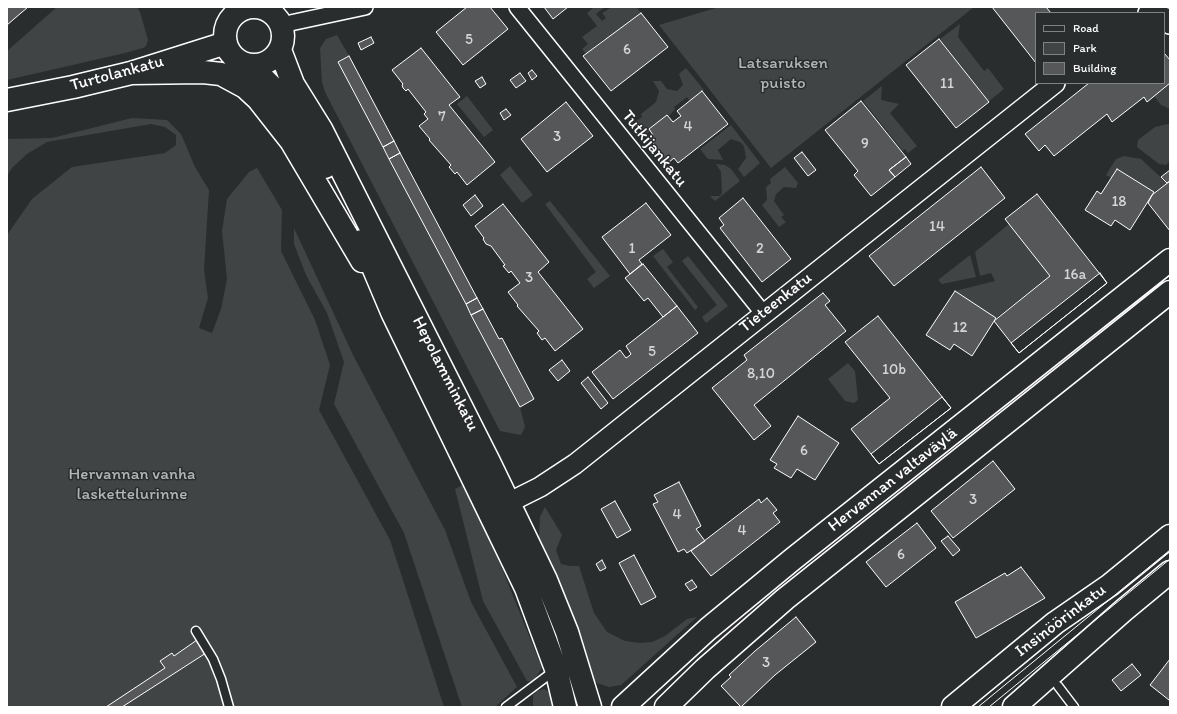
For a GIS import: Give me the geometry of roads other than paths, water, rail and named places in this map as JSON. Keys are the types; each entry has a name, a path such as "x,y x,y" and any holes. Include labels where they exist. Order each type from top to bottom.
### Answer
{"main road":[{"path":"253,7 266,10 276,18 281,25 283,42 280,50 268,62 250,65 235,58 226,43 225,35 229,22 237,12 244,8 253,7"},
{"name":"Turtolankatu","path":"7,100 73,87 131,73 226,43"},
{"name":"Hepolamminkatu","path":"280,50 293,84 321,130 509,502 546,580 567,632 590,707"},
{"name":"Hepolamminkatu","path":"250,65 276,91 315,149 352,216 392,312 526,588 556,669 565,707"},
{"path":"131,73 203,72 221,74 245,87 258,99 290,141 392,312"},
{"name":"Hervannan valtaväylä","path":"623,707 708,629 793,559 1170,260"},
{"name":"Hervannan valtaväylä","path":"666,707 705,669 785,599 1170,292"},
{"name":"Insinöörinkatu","path":"953,707 1050,627 1110,585 1170,536"},
{"name":"Insinöörinkatu","path":"1014,707 1124,610 1170,572"}],"street":[{"path":"281,25 365,7"},
{"name":"Tutkijankatu","path":"517,7 763,313"},
{"name":"Tieteenkatu","path":"490,512 540,487 575,464 763,313 1054,84"}],"lane":[{"path":"196,631 213,659 221,679 229,707"},
{"path":"506,707 556,669"},
{"path":"1058,686 1074,707"}],"tram line":[{"path":"978,707 1170,550"},
{"path":"989,707 1170,559"}],"park label":[{"name":"Latsaruksen puisto","path":"783,74"},
{"name":"Hervannan vanha laskettelurinne","path":"132,485"}]}
